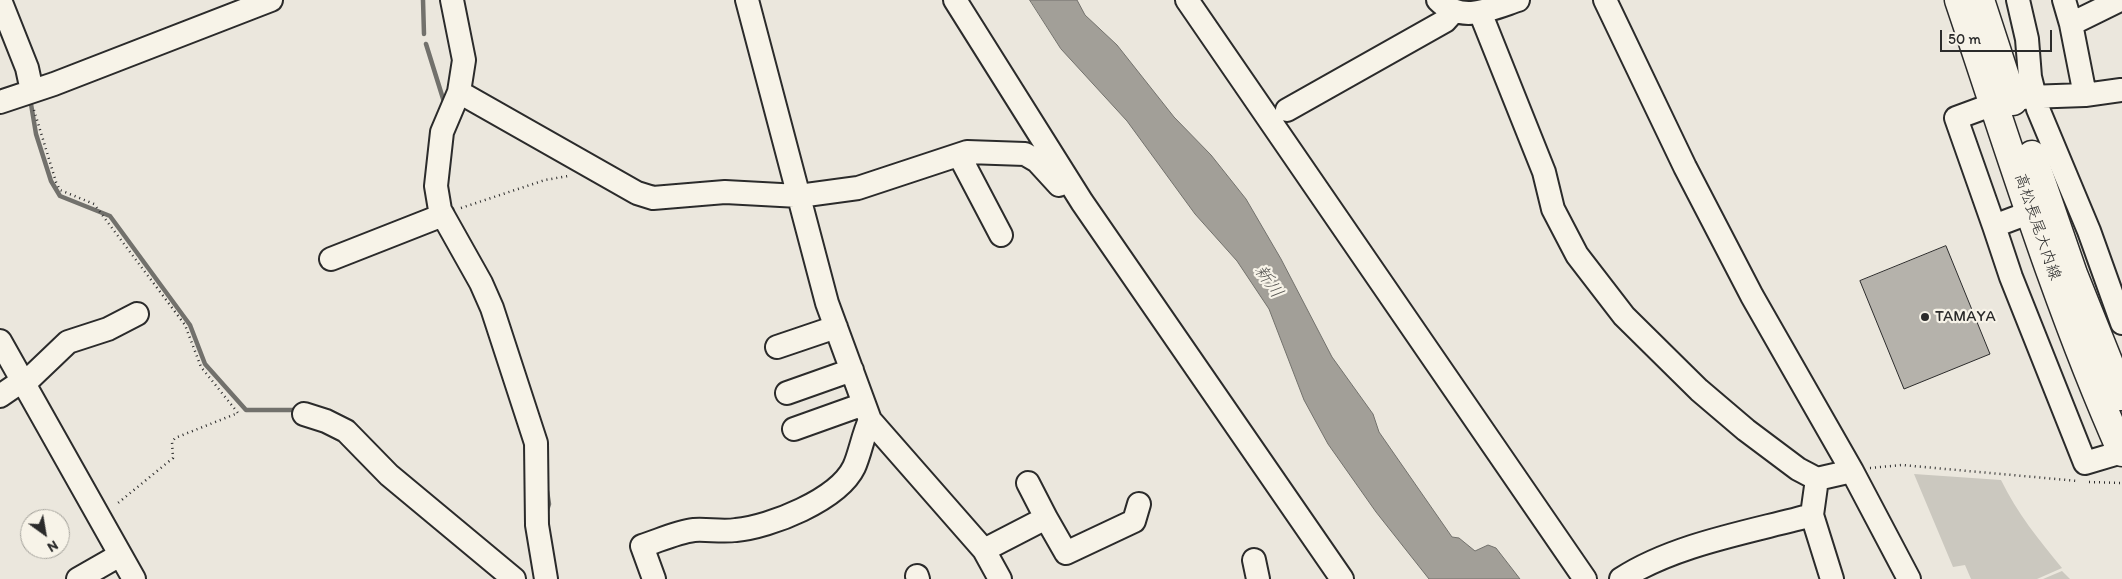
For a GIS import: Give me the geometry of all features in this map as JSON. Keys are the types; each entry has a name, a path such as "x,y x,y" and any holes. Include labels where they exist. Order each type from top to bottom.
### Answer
{"main road":[{"name":"高松長尾大内線","path":"1959,0 2014,101 2031,212 2098,398 2122,452"},
{"name":"高松長尾大内線","path":"1980,0 2073,274 2122,396"}],"street":[{"path":"0,0 27,68 32,92"},
{"path":"0,102 32,92 271,0"},
{"path":"452,0 464,60 459,92 442,132 436,186 443,215 481,283 492,308 536,444 537,525 546,579"},
{"path":"747,0 827,303 867,412 984,550 1000,579"},
{"path":"955,0 1082,202 1342,579"},
{"path":"1187,0 1585,579"},
{"path":"1202,0 1232,49 1228,62"},
{"path":"1287,110 1445,21 1446,5 1480,12 1518,0"},
{"path":"1606,0 1685,166 1752,296 1852,471 1909,579"},
{"path":"2014,101 2030,77 2027,39 2018,0"},
{"path":"2064,0 2071,24 2085,95"},
{"path":"2071,24 2120,0"},
{"path":"1480,12 1544,172 1553,209 1577,255 1624,316 1699,390 1746,430 1798,469 1817,479 1852,471"},
{"path":"2122,91 2014,101 1956,118 2011,277 2085,463 2122,452"},
{"path":"459,92 582,163 637,193 653,198 725,192 799,196 858,188 967,152 1025,154 1037,161 1067,193 1082,202"},
{"path":"2014,101 2038,109 2089,231 2122,323"},
{"path":"959,155 1001,235"},
{"path":"1994,226 2031,212"},
{"path":"331,259 443,215"},
{"path":"0,396 23,382 68,342 108,329 137,314"},
{"path":"777,347 836,327"},
{"path":"0,342 134,579"},
{"path":"787,393 852,370"},
{"path":"794,429 867,412"},
{"path":"654,579 642,546 692,530 736,530 782,520 808,507 843,482 854,467 867,412"},
{"path":"304,414 326,421 346,432 389,475 514,579"},
{"path":"1817,479 1812,515 1832,579"},
{"path":"1028,483 1066,554 1134,521 1139,504"},
{"path":"1621,579 1638,568 1688,549 1812,515"},
{"path":"984,550 1046,518"},
{"path":"78,579 120,555"}],"path":[{"path":"443,215 544,180 576,174 582,163"},
{"path":"1852,471 1902,465 2122,483"}],"shaded area":[{"path":"1914,474 2001,480 2021,515 2062,568 2037,579 1971,579 1965,565 1953,567"},
{"path":"2062,571 2070,579 2043,579"}],"water":[{"name":"新川","path":"1030,0 1077,0 1085,15 1117,45 1174,117 1211,155 1246,199 1281,259 1332,357 1373,414 1379,432 1452,537 1459,538 1475,551 1488,545 1496,548 1520,579 1429,579 1376,512 1328,444 1304,400 1269,309 1237,261 1195,214 1127,121 1061,49"}],"building":[{"name":"TAMAYA","path":"1946,246 1990,354 1904,389 1860,281"}],"waterway":[{"path":"423,0 424,34"},
{"path":"426,44 445,105"},
{"path":"30,98 36,134 51,181 60,196 110,216 190,325 205,364 246,410 300,410"},
{"path":"547,491 549,504 547,510"}],"place":[{"name":"TAMAYA","path":"1925,317"}]}
